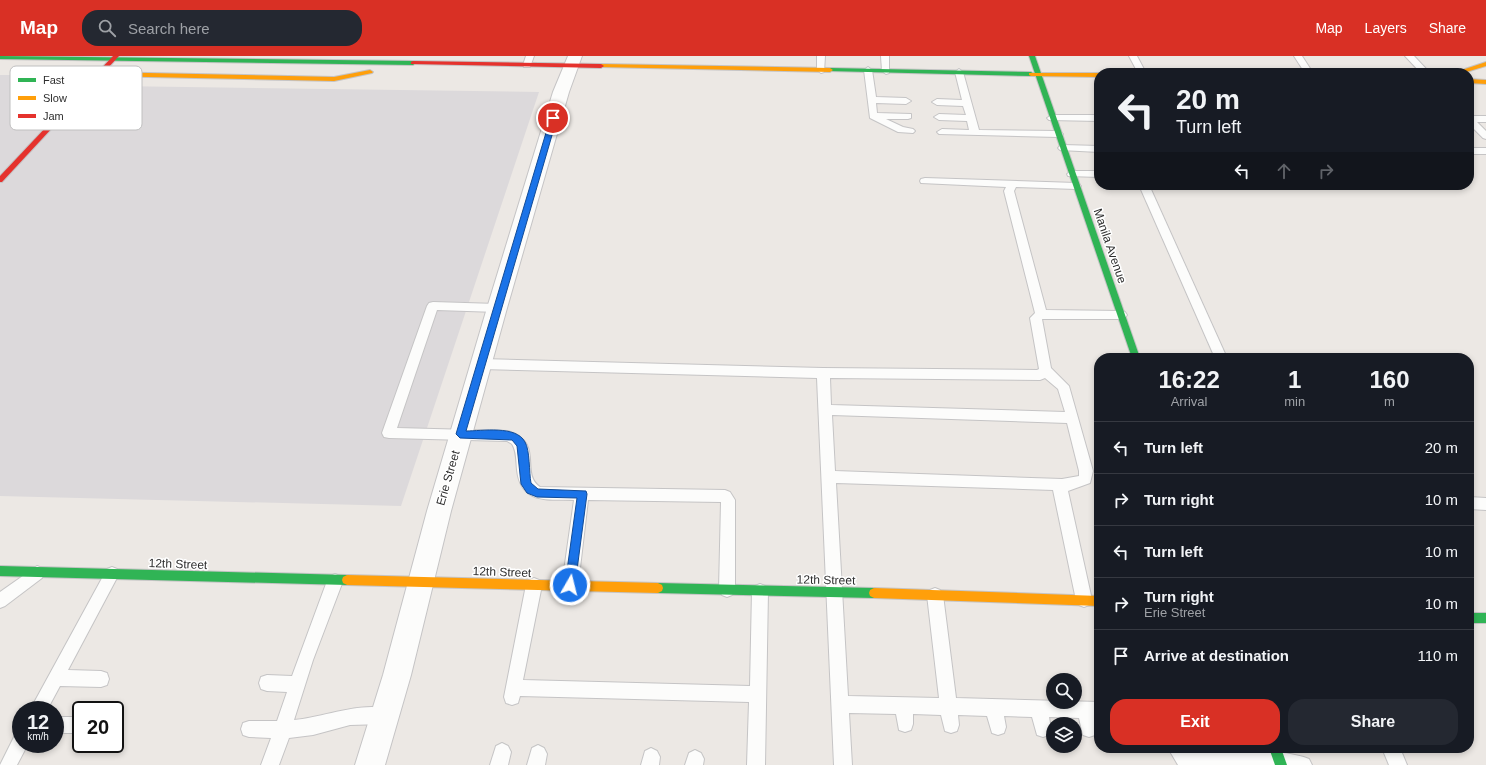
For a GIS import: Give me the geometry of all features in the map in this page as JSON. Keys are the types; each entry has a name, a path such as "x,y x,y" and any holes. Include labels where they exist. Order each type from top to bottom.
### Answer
{"main road":[{"name":"Manila Avenue","path":"1032,56 1052,118 1134,353"},
{"path":"0,58 115,57 528,60 821,70 1094,75"},
{"path":"107,66 115,57"},
{"path":"142,75 334,79 420,60"},
{"path":"1473,68 1486,64"},
{"path":"1474,81 1486,82"},
{"path":"1,177 46,130"},
{"name":"12th Street","path":"0,571 334,581 760,590 1094,601"},
{"path":"1474,618 1486,618"}],"street":[{"name":"Erie Street","path":"370,765 460,434 561,92 573,61"}],"lane":[{"path":"821,56 821,70"},
{"path":"885,56 886,71"},
{"path":"1133,56 1139,68"},
{"path":"1298,56 1306,68"},
{"path":"1409,56 1421,68"},
{"path":"868,70 874,116"},
{"path":"959,72 975,133"},
{"path":"872,100 906,101"},
{"path":"937,102 967,102"},
{"path":"874,116 908,116"},
{"path":"874,116 901,130 910,130"},
{"path":"939,117 971,118"},
{"path":"1052,118 1094,118"},
{"path":"1474,119 1486,119"},
{"path":"1474,124 1486,136"},
{"path":"942,132 1058,134"},
{"path":"1063,148 1094,149"},
{"path":"1474,151 1486,151"},
{"path":"1072,174 1094,174"},
{"path":"925,181 1076,186"},
{"path":"1012,184 1009,191 1041,314"},
{"path":"1146,190 1219,353"},
{"path":"497,308 433,306 389,433 460,434 515,437 521,444 526,484 530,490 537,493 725,496 728,500 727,590"},
{"path":"827,477 1047,483 1057,485 1078,483 1085,479 1086,471 1063,386 1045,370 1036,318 1041,314 1121,315"},
{"path":"481,364 823,373 1030,376 1040,375 1045,370"},
{"path":"823,373 827,477 843,765"},
{"path":"825,410 1072,418"},
{"path":"1057,485 1061,491 1084,600"},
{"path":"570,585 582,494"},
{"path":"1474,504 1486,504"},
{"path":"0,601 38,572"},
{"path":"43,701 112,574"},
{"path":"270,765 334,581"},
{"path":"534,585 513,692 697,698 758,694"},
{"path":"756,765 760,590"},
{"path":"935,595 952,724"},
{"path":"56,678 101,679"},
{"path":"267,683 298,684"},
{"path":"839,704 1092,710 1089,729"},
{"path":"904,705 905,724"},
{"path":"994,708 998,727"},
{"path":"1039,708 1043,729"},
{"path":"249,729 283,730 313,727 350,717 384,716"},
{"path":"8,765 14,753"},
{"path":"1393,753 1398,765"},
{"path":"1184,758 1279,758 1303,765"}],"shaded area":[{"path":"0,75 10,75 10,130 142,130 142,86 539,92 401,506 0,496"}],"traffic: fast":[{"path":"1032,56 1134,353"},
{"path":"0,57 413,63"},
{"path":"830,70 1031,74"},
{"path":"0,571 347,580"},
{"path":"658,588 874,593"},
{"path":"1474,618 1486,618"},
{"path":"1277,753 1281,765"}],"traffic: slow":[{"path":"1473,68 1486,64"},
{"path":"601,66 830,70"},
{"path":"142,75 334,79 370,72"},
{"path":"1031,74 1094,75"},
{"path":"1474,81 1486,82"},
{"path":"347,580 658,588"},
{"path":"874,593 1094,601"}],"traffic: jam":[{"path":"107,66 116,56"},
{"path":"413,63 601,66"},
{"path":"0,180 47,130"}],"route":[{"path":"553,118 460,434 515,437 521,444 526,484 530,490 537,493 582,494 570,585"}]}
